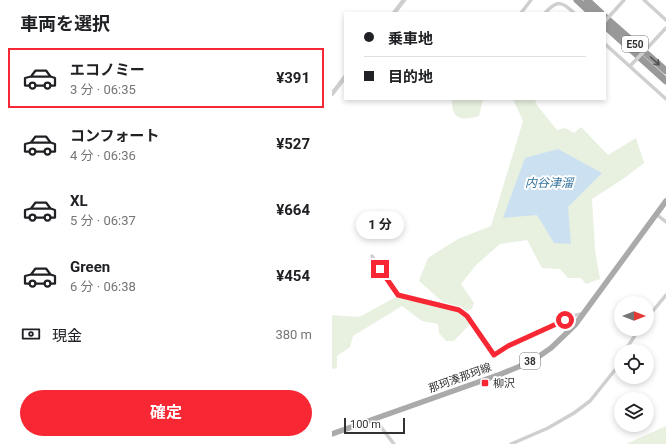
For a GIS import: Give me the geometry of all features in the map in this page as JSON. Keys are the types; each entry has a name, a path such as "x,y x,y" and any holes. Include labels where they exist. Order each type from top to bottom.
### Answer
{"highway":[{"path":"576,0 590,12"},
{"path":"587,0 600,12"},
{"name":"E50","path":"606,17 666,71"},
{"name":"E50","path":"606,27 666,81"}],"main road":[{"name":"那珂湊那珂線","path":"332,434 523,365 551,348 576,325 666,201"}],"street":[{"path":"395,12 404,0"},
{"path":"522,12 532,0"},
{"path":"606,20 624,0"},
{"path":"644,0 666,20"},
{"path":"546,12 557,3 564,4 573,12"},
{"path":"630,66 666,28"},
{"path":"606,45 666,99"},
{"path":"332,94 344,78"},
{"path":"656,214 666,222"},
{"path":"372,256 398,295 459,310 467,316 494,355 522,340 576,315 584,314"},
{"path":"654,310 666,295"},
{"path":"511,444 548,428 574,413 590,401 614,371"},
{"path":"374,418 394,444"}],"green space":[{"path":"452,100 483,100 479,116 467,118 459,117 453,111"},
{"path":"513,100 535,100 536,104 557,130 565,128 574,133 581,127 608,155 636,138 644,163 623,179 592,199 595,250 600,279 586,284 581,278 568,278 560,269 542,268 527,240 500,244 476,265 461,284 474,303 472,309 466,311 462,307 443,302 419,281 428,258 458,239 491,226 523,121"},
{"path":"398,296 458,312 466,318 470,324 454,341 446,341 439,333 438,324 422,321 402,306 353,336 350,347 337,356 337,368 332,369 332,315 359,317"},
{"path":"666,426 666,444 626,444 654,432"}],"water":[{"name":"内谷津溜","path":"558,149 602,173 568,207 571,244 554,243 537,215 503,218 525,158"}],"place":[{"name":"柳沢","path":"485,383"}],"route":[{"path":"380,269 398,295 451,307 459,310 467,316 494,355 508,346 565,320"}]}
